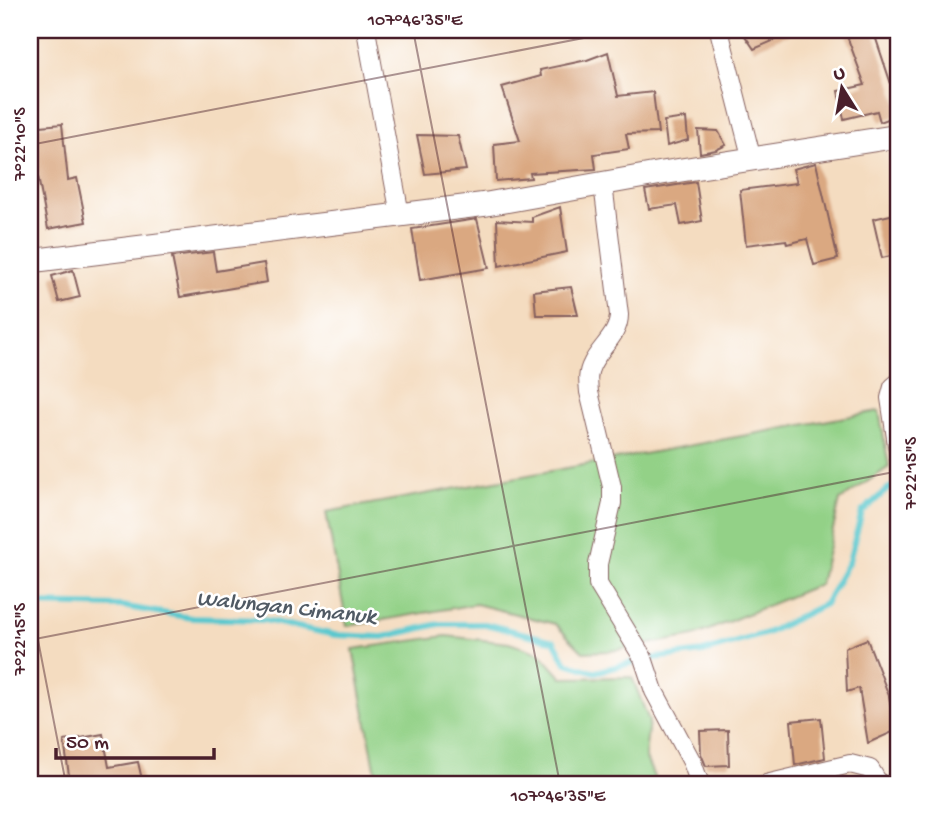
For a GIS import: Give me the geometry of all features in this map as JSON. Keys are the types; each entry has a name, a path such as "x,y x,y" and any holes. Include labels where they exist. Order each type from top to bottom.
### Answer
{"street":[{"path":"366,30 400,215"},
{"path":"719,30 752,160"},
{"path":"30,261 487,204 899,136"},
{"path":"603,184 619,315 616,330 591,365 588,378 612,487 596,576 601,592 643,658 654,691 692,762 700,784"},
{"path":"899,382 893,387 890,398 899,457"},
{"path":"766,784 850,764 870,769 878,784"}],"green space":[{"path":"879,411 889,467 840,500 820,584 694,636 610,651 583,652 555,624 476,604 347,626 326,512"},
{"path":"446,636 509,643 540,653 562,678 632,677 649,721 645,756 657,784 378,784 353,649"}],"building":[{"path":"741,30 798,30 754,49"},
{"path":"863,30 873,30 899,108 899,115 880,122 877,111 844,119 838,91 865,85 847,36"},
{"path":"608,52 618,96 653,92 658,133 626,134 629,149 594,154 596,169 530,173 531,178 496,181 494,144 520,141 502,87 541,76 540,70 587,60"},
{"path":"686,118 688,140 667,146 664,121"},
{"path":"62,124 68,180 77,178 86,222 48,229 35,161 30,161 30,127"},
{"path":"698,130 718,131 726,145 700,153"},
{"path":"417,135 458,136 466,170 425,174"},
{"path":"816,163 838,259 814,265 807,239 787,244 786,240 746,245 740,190 797,183 793,169"},
{"path":"696,182 702,221 681,225 677,205 649,209 645,190"},
{"path":"560,207 567,252 499,266 497,220 532,222 532,217"},
{"path":"899,213 899,254 882,258 873,219"},
{"path":"477,219 489,268 420,280 412,229"},
{"path":"213,252 216,271 264,263 267,282 180,297 172,257"},
{"path":"73,270 80,297 59,302 52,276"},
{"path":"571,287 578,315 536,315 534,291"},
{"path":"867,639 889,696 895,731 868,743 859,688 847,692 845,648"},
{"path":"821,718 825,758 795,765 791,721"},
{"path":"728,730 729,765 706,766 701,754 700,731"},
{"path":"103,734 109,767 138,762 143,784 65,784 64,776 69,775 64,741"}],"waterway":[{"name":"Walungan Cimanuk","path":"30,604 121,606 192,618 264,620 335,635 383,637 439,624 485,624 554,641 566,663 595,672 647,659 703,652 767,633 825,604 849,561 862,512 889,488 899,485"}]}
